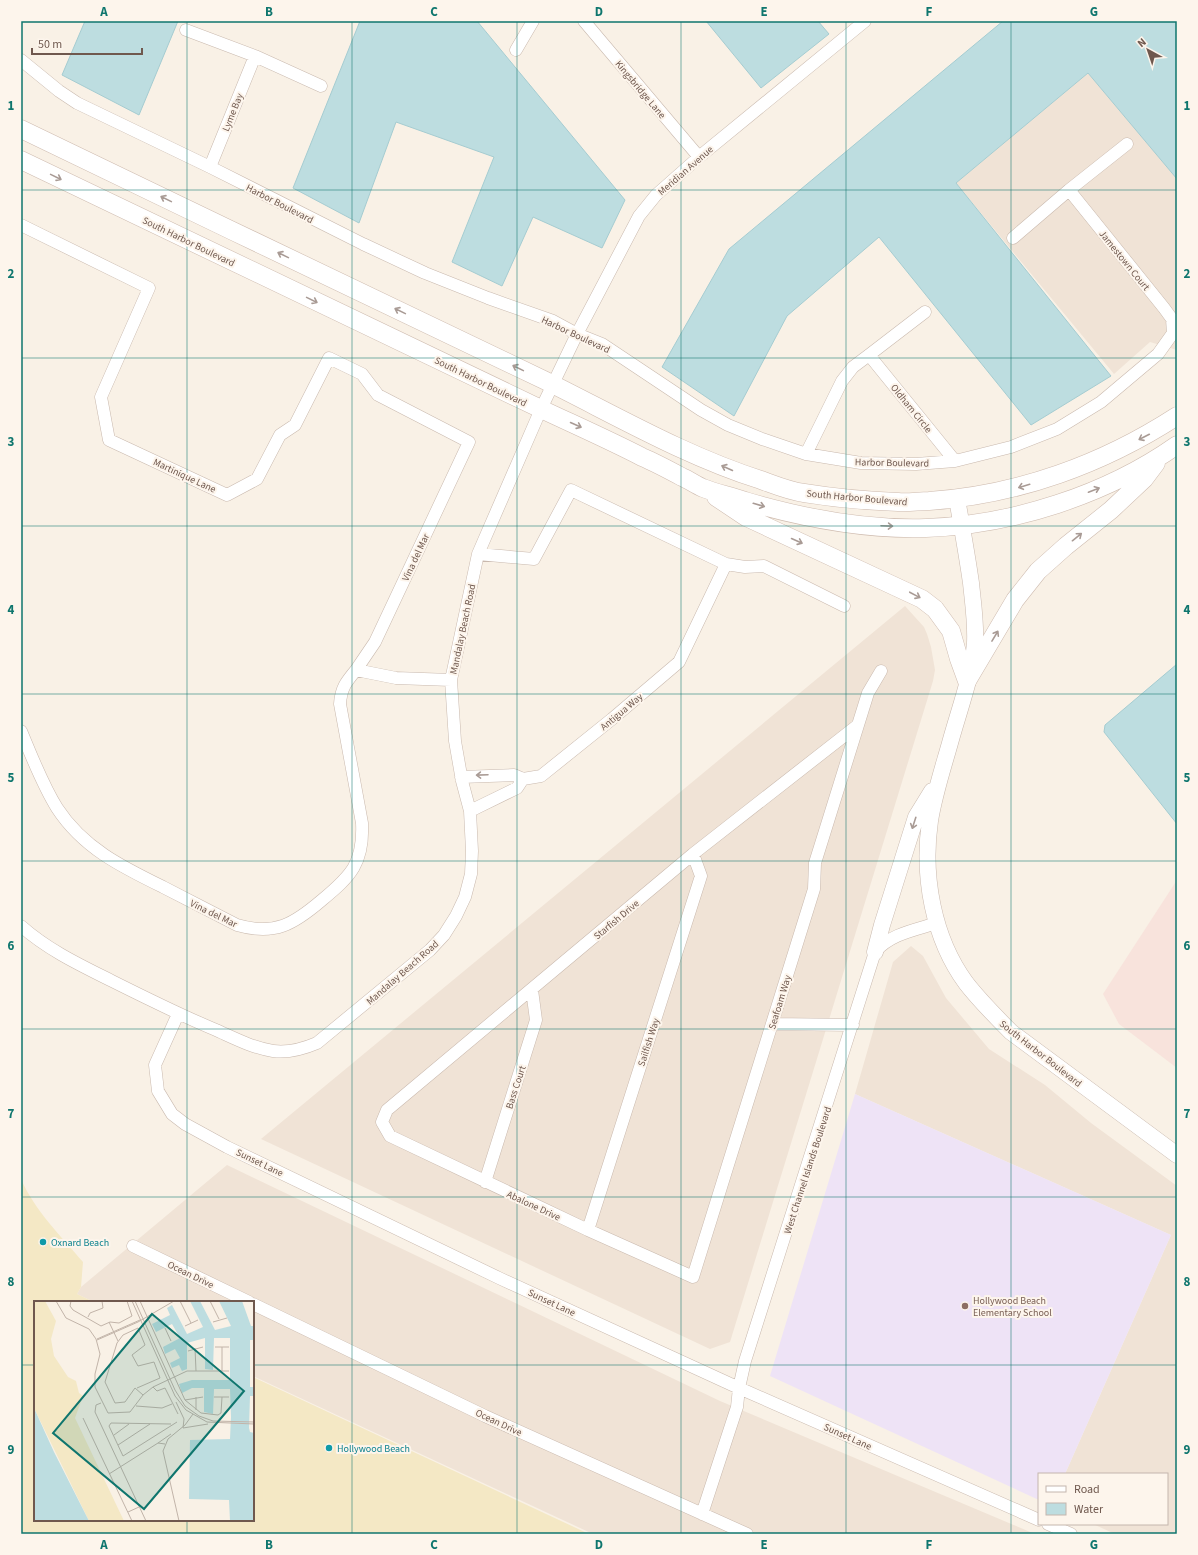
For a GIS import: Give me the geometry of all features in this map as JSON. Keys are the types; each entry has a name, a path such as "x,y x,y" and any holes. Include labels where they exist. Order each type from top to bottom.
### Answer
{"main road":[{"name":"South Harbor Boulevard","path":"21,129 553,385 668,442 737,473 800,492 850,499 900,502 957,499"},
{"name":"South Harbor Boulevard","path":"21,160 608,440 702,488 769,508 839,522 878,526 925,528 962,524"},
{"path":"957,499 1016,488 1065,473 1153,432 1177,416"},
{"path":"962,524 1018,515 1062,502 1116,482 1160,457 1177,445"},
{"path":"968,681 1015,600 1038,572 1066,546 1111,510 1144,479 1160,457"},
{"path":"702,488 746,518 922,599 934,609 951,631 959,659 968,681"}],"street":[{"path":"516,50 533,21"},
{"name":"Kingsbridge Lane","path":"584,21 699,157"},
{"name":"Meridian Avenue","path":"541,409 577,334 639,216 656,195 699,157 865,21"},
{"path":"186,30 255,56 321,86"},
{"name":"Lyme Bay","path":"210,167 255,56"},
{"name":"Harbor Boulevard","path":"21,60 59,91 77,103 425,273 488,298 554,321 577,334 602,344 701,410 728,425 762,439 806,454 860,462 916,464 955,461 1012,447 1057,429 1102,402 1158,354 1173,333"},
{"path":"1014,238 1068,190 1127,144"},
{"name":"Jamestown Court","path":"1068,190 1164,308 1172,319 1173,333"},
{"name":"Martinique Lane","path":"21,225 149,288 100,397 109,440 227,495 257,479 280,435 295,425 329,358 362,374 378,395 469,442"},
{"path":"806,454 842,381 853,367 924,312"},
{"name":"Oldham Circle","path":"869,355 955,461"},
{"name":"Mandalay Beach Road","path":"21,926 31,935 60,955 178,1014 257,1047 273,1051 290,1051 317,1043 430,950 444,935 456,916 465,897 471,874 472,851 470,811 461,777 455,741 451,680 478,554 541,409"},
{"name":"Vina del Mar","path":"21,731 44,786 58,809 74,830 94,848 117,864 237,925 250,929 266,930 283,927 305,915 344,881 353,870 360,855 363,838 362,823 340,704 340,694 344,685 375,642 469,442"},
{"path":"478,554 534,559 571,490 726,564 745,567 764,566 844,606"},
{"name":"West Channel Islands Boulevard","path":"937,923 930,894 927,857 930,821 940,777 968,681 975,644 976,618 957,499"},
{"name":"Antigua Way","path":"470,811 517,788 523,779 541,776 612,719 679,662 726,564"},
{"path":"356,670 396,678 451,680"},
{"name":"Seafoam Way","path":"694,1277 814,889 815,863 868,693 881,671"},
{"name":"Starfish Drive","path":"382,1122 387,1110 693,854 858,725"},
{"path":"503,775 506,793"},
{"path":"461,777 514,775 523,779"},
{"name":"West Channel Islands Boulevard","path":"702,1514 737,1406 745,1361 853,1025 916,817 940,777"},
{"name":"Sailfish Way","path":"588,1230 701,876 693,854"},
{"path":"875,952 882,944 894,937 937,923"},
{"name":"South Harbor Boulevard","path":"937,923 951,956 965,982 987,1009 1011,1032 1177,1155"},
{"name":"Bass Court","path":"485,1182 536,1020 532,990"},
{"name":"Sunset Lane","path":"178,1014 155,1066 158,1091 172,1114 185,1124 227,1147 499,1278 739,1388 1038,1520"},
{"path":"772,1024 853,1025"},
{"name":"Abalone Drive","path":"382,1122 390,1136 588,1230 694,1277"},
{"name":"Ocean Drive","path":"132,1246 247,1301"},
{"name":"Ocean Drive","path":"254,1304 485,1416 747,1534"},
{"path":"1050,1525 1071,1534"}],"shaded area":[{"path":"1088,73 1177,179 1177,350 1150,342 1114,374 956,183"},
{"path":"905,606 924,627 927,634 935,670 933,681 730,1342 710,1349 261,1139"},
{"path":"1177,880 1177,1068 1119,1024 1103,994"},
{"path":"911,946 923,956 946,998 989,1049 1045,1085 1091,1123 1177,1186 1177,1534 1115,1534 1095,1525 1168,1525 1168,1473 1065,1473 1171,1235 855,1094 893,962"},
{"name":"Hollywood Beach Elementary School","path":"855,1094 1171,1235 1065,1473 1038,1473 1038,1500 770,1376"},
{"name":"Hollywood Beach","path":"227,1165 720,1401 1035,1534 593,1534 254,1376 254,1301 92,1301 77,1294 81,1287"}],"sand":[{"name":"Hollywood Beach","path":"21,1179 41,1212 57,1233 83,1262 81,1287 77,1294 92,1301 34,1301 34,1521 254,1521 254,1377 589,1534 21,1534"}],"water":[{"path":"85,21 178,21 139,115 62,75"},
{"path":"360,21 477,21 625,200 602,248 533,217 502,286 452,262 494,157 396,122 359,223 293,188"},
{"path":"706,21 818,21 829,34 761,88"},
{"path":"1003,21 1177,21 1177,179 1088,73 956,183 1111,376 1031,425 879,237 787,316 734,416 662,367 729,249"},
{"path":"1177,664 1177,824 1104,732 1105,725"}],"place":[{"name":"Oxnard Beach","path":"43,1242"},
{"name":"Hollywood Beach Elementary School","path":"965,1306"},
{"name":"Hollywood Beach","path":"329,1448"}]}
